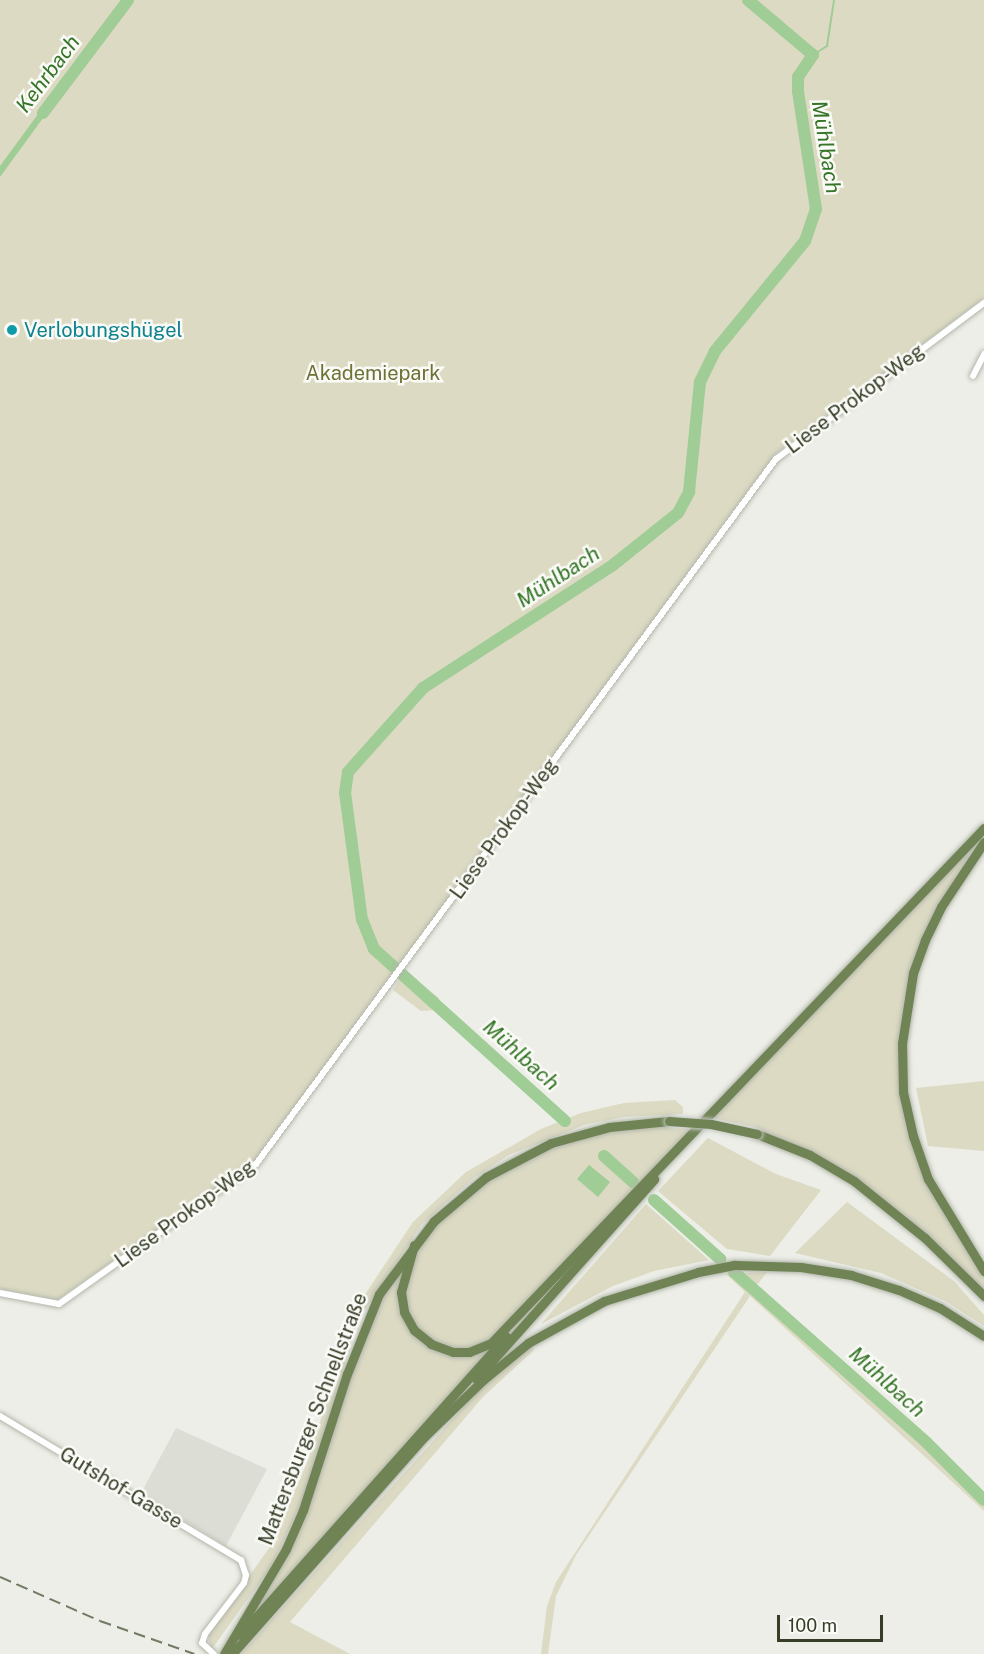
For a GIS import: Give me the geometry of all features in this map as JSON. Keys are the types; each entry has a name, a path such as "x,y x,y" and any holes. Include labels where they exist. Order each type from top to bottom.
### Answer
{"highway":[{"path":"414,1245 401,1286 407,1318 419,1335 437,1348 469,1352 496,1338 657,1172 838,977 984,828"},
{"path":"984,842 941,907 925,939 913,973 902,1043 903,1092 913,1136 928,1179 984,1271"},
{"name":"Mattersburger Schnellstraße","path":"235,1648 303,1510 347,1374 379,1294 414,1245 468,1190 528,1153 587,1132 669,1121 711,1124 757,1134 810,1155 854,1181 926,1238 984,1296"},
{"path":"424,1437 648,1188 657,1172"},
{"path":"235,1648 607,1222"},
{"name":"Mattersburger Schnellstraße","path":"224,1654 235,1648 424,1437 496,1368 563,1321 635,1289 735,1265 801,1267 874,1281 921,1299 984,1336"}],"street":[{"name":"Liese Prokop-Weg","path":"0,1293 59,1304 256,1164 396,978 776,459 984,303"},
{"path":"973,376 984,354"},
{"name":"Gutshof-Gasse","path":"0,1416 241,1560 246,1575 243,1583 205,1634 202,1643 214,1654"}],"shaded area":[{"path":"55,91 51,107 0,177 0,166"},
{"path":"589,1165 610,1182 598,1197 577,1179"},
{"path":"176,1428 267,1469 226,1546 141,1493"}],"green space":[{"name":"Akademiepark","path":"0,0 984,0 984,298 775,454 258,1158 57,1300 0,1289"},
{"path":"962,850 972,858 941,907 906,1008 903,1092 928,1179 984,1271 984,1296 854,1181 757,1134 759,1128 708,1117"},
{"path":"405,971 439,998 435,1010 421,1011 393,990"},
{"path":"984,1081 984,1151 928,1146 916,1088"},
{"path":"675,1100 683,1107 683,1114 624,1117 584,1125 509,1155 475,1177 422,1224 357,1322 322,1444 299,1508 271,1567 211,1650 208,1634 272,1544 308,1460 356,1308 413,1222 466,1172 541,1129 581,1113 624,1103"},
{"path":"669,1121 669,1128 696,1129 496,1338 486,1359 230,1644 287,1546 347,1374 392,1273 461,1196 565,1138"},
{"path":"708,1138 776,1174 821,1190 770,1256 727,1249 658,1191"},
{"path":"847,1202 954,1281 984,1315 984,1326 945,1301 881,1273 795,1253"},
{"path":"646,1204 709,1260 654,1271 613,1286 541,1324"},
{"path":"767,1272 757,1285 984,1493 984,1511 750,1296 576,1555 556,1596 548,1654 541,1654 547,1606 556,1582 745,1292 726,1274"},
{"path":"531,1346 534,1350 483,1397 290,1622 350,1654 241,1654 478,1391"}],"waterway":[{"name":"Kehrbach","path":"43,113 128,0"},
{"name":"Mühlbach","path":"565,1121 374,949 362,920 345,793 348,772 423,688 613,565 678,513 689,492 700,382 715,351 805,241 816,209 798,91 798,77 813,55 748,0"},
{"path":"813,55 827,46 834,0"},
{"name":"Mühlbach","path":"604,1156 633,1182"},
{"name":"Mühlbach","path":"654,1200 720,1259"},
{"name":"Mühlbach","path":"734,1272 926,1442 984,1500"}],"railway":[{"path":"0,1577 100,1621 194,1654"}],"place":[{"name":"Verlobungshügel","path":"12,330"}]}
